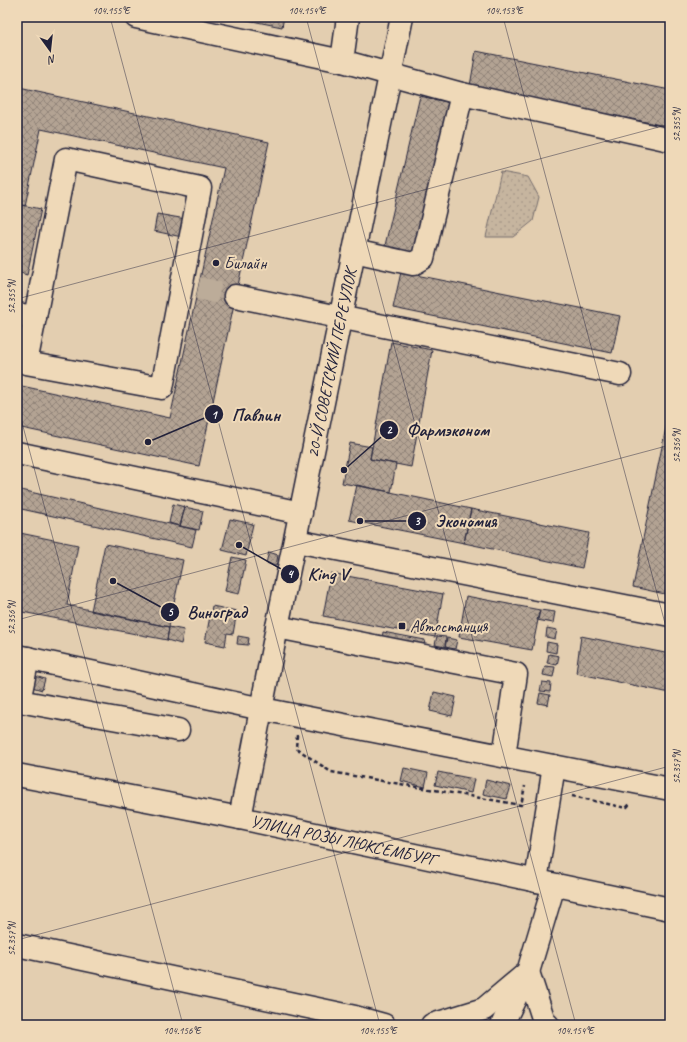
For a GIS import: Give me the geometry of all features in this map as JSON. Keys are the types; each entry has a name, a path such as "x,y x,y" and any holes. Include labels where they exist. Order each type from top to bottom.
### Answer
{"street":[{"path":"136,17 342,60 462,94 670,140"},
{"path":"342,60 348,17"},
{"name":"20-Й СОВЕТСКИЙ ПЕРЕУЛОК","path":"240,818 277,627 296,541 402,17"},
{"path":"354,251 413,264 423,258 462,94"},
{"path":"66,159 200,188 190,287 162,388 26,364 26,315 66,159"},
{"path":"235,296 341,316 620,374"},
{"path":"17,453 301,513"},
{"path":"296,541 670,615"},
{"path":"277,627 516,674 504,756"},
{"path":"178,730 18,701 22,657 262,709 670,789"},
{"path":"502,1025 528,972 545,883 554,766"},
{"name":"УЛИЦА РОЗЫ ЛЮКСЕМБУРГ","path":"17,775 240,818 670,909"},
{"path":"17,945 355,1017 384,1025"},
{"path":"432,1025 484,1009 528,972"},
{"path":"528,972 544,1021 548,1025"}],"path":[{"path":"297,729 296,748 331,772 521,805 525,786"},
{"path":"572,796 626,808 634,800"}],"shaded area":[{"path":"501,172 528,177 539,197 533,221 513,237 486,237"}],"building":[{"path":"232,17 284,17 282,27"},
{"path":"476,51 670,90 670,127 470,86"},
{"path":"19,88 269,142 199,466 17,427 17,385 170,418 224,168 41,129 25,206 17,204 17,96"},
{"path":"420,96 451,103 414,261 383,254"},
{"path":"17,204 41,209 27,275 17,272"},
{"path":"157,214 186,219 182,237 154,231"},
{"path":"401,272 620,316 612,353 393,308"},
{"path":"391,342 432,350 411,467 370,459"},
{"path":"670,408 670,568 665,594 633,587"},
{"path":"350,443 372,447 370,459 396,464 391,492 342,483"},
{"path":"357,485 471,509 464,543 349,520"},
{"path":"17,489 196,530 192,547 17,508"},
{"path":"173,504 185,507 180,526 169,523"},
{"path":"185,507 203,511 199,530 180,526"},
{"path":"471,509 589,533 582,568 464,543"},
{"path":"230,519 253,524 246,556 222,550"},
{"path":"20,533 78,545 67,605 169,627 167,640 17,611 17,548"},
{"path":"105,544 183,560 169,627 91,611"},
{"path":"269,552 278,555 276,566 266,563"},
{"path":"232,557 246,560 239,594 225,591"},
{"path":"331,573 443,594 435,637 323,616"},
{"path":"466,596 540,610 532,650 459,637"},
{"path":"212,606 237,611 233,634 227,633 225,646 205,642"},
{"path":"540,610 555,612 553,623 537,620"},
{"path":"169,627 184,630 181,644 167,640"},
{"path":"547,628 557,630 555,639 546,637"},
{"path":"383,632 425,640 423,651 382,639"},
{"path":"238,636 249,638 248,645 237,644"},
{"path":"437,636 446,637 445,647 435,645"},
{"path":"581,636 670,654 670,693 576,673"},
{"path":"447,638 457,640 455,649 445,647"},
{"path":"547,642 557,644 556,653 546,651"},
{"path":"549,654 559,656 557,665 547,663"},
{"path":"545,666 555,667 553,677 543,675"},
{"path":"35,676 45,679 42,690 32,687"},
{"path":"542,682 551,683 550,692 540,691"},
{"path":"434,692 456,697 452,716 430,711"},
{"path":"540,693 550,695 548,705 538,703"},
{"path":"404,768 428,773 425,787 401,781"},
{"path":"438,772 474,779 471,793 435,785"},
{"path":"486,780 511,786 507,799 483,794"}],"tunnel":[{"path":"198,288 235,296"}],"place":[{"name":"Билайн","path":"216,263"},
{"name":"Павлин","path":"148,442"},
{"name":"Фармэконом","path":"344,470"},
{"name":"Экономия","path":"360,521"},
{"name":"King V","path":"239,545"},
{"name":"Виноград","path":"113,581"},
{"name":"Автостанция","path":"402,626"}]}
